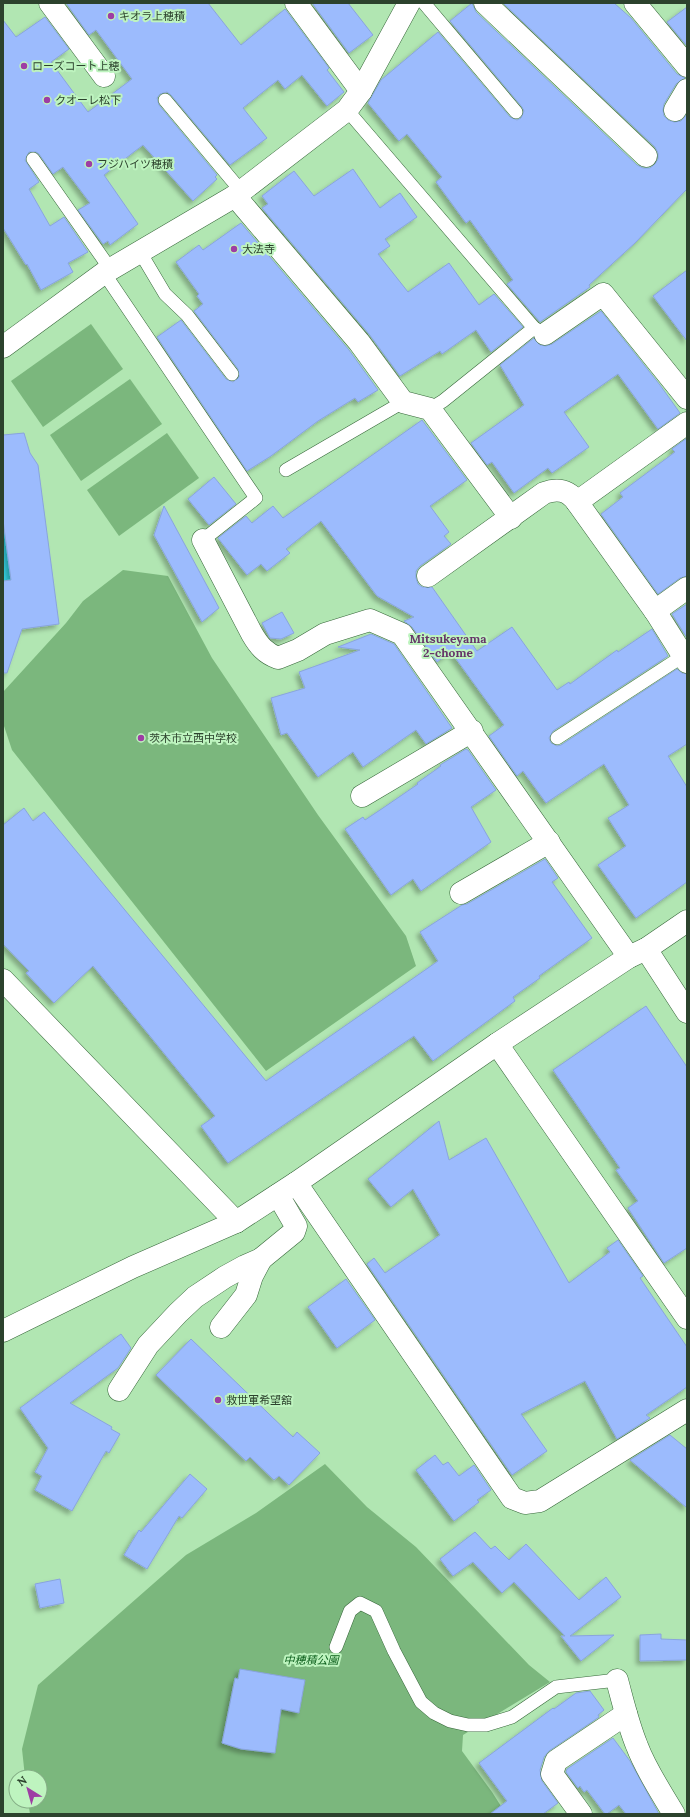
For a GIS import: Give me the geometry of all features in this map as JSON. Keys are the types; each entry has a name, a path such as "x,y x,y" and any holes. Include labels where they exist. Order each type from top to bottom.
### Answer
{"street":[{"path":"50,3 104,76"},
{"path":"296,3 361,91"},
{"path":"3,348 107,272 238,194 347,110 361,91 409,3"},
{"path":"485,3 646,156"},
{"path":"635,3 687,66"},
{"path":"675,110 687,90"},
{"path":"238,194 359,342 403,402 430,409 511,518"},
{"path":"540,331 603,294 687,398"},
{"path":"577,502 687,423"},
{"path":"428,576 544,494 551,491 565,491 571,494 655,611 685,659"},
{"path":"203,540 252,634 259,646 269,654 278,658 298,650 325,634 370,620 402,634 549,842 687,1012"},
{"path":"655,611 687,588"},
{"path":"362,796 472,731"},
{"path":"461,894 549,842"},
{"path":"3,1331 134,1267 236,1222 287,1189 497,1044 687,921"},
{"path":"3,980 236,1222"},
{"path":"497,1044 687,1318"},
{"path":"119,1390 148,1345 178,1312 195,1297 225,1277 244,1266 262,1259 294,1232 296,1226 287,1189"},
{"path":"287,1189 512,1498 525,1503 540,1501 687,1410"},
{"path":"221,1327 246,1294 252,1276 262,1259"},
{"path":"617,1680 626,1714 637,1746 674,1814"},
{"path":"581,1814 552,1774 556,1761 626,1714"}],"lane":[{"path":"424,3 516,112"},
{"path":"164,100 238,194"},
{"path":"347,110 540,331 430,409"},
{"path":"33,159 256,498 203,540"},
{"path":"140,252 165,294 187,315 232,374"},
{"path":"286,470 403,402"},
{"path":"557,738 685,659"},
{"path":"336,1647 350,1611 360,1603 376,1611 394,1651 421,1702 438,1716 450,1721 468,1725 490,1724 512,1717 556,1687 617,1680"}],"green space":[{"path":"91,324 123,369 43,427 11,381"},
{"path":"130,379 162,424 81,481 50,435"},
{"path":"167,433 199,478 119,536 87,490"},
{"path":"123,570 168,576 212,658 318,815 406,936 416,966 266,1071 12,750 3,723 3,692 66,623 83,601"},
{"name":"中穂積公園","path":"325,1464 367,1507 416,1547 529,1665 550,1682 463,1735 462,1751 506,1814 30,1814 29,1809 48,1809 48,1769 24,1769 22,1749 38,1685 186,1555 256,1513"}],"water":[{"path":"3,520 11,580 3,581"}],"building":[{"path":"66,3 208,3 241,45 285,9 329,68 327,70 344,92 327,106 302,75 285,89 278,80 243,108 267,138 230,165 171,95 167,92 160,94 157,98 159,105 217,175 215,177 217,179 193,201 143,145 104,175 138,224 110,245 108,241 103,244 78,210 90,203 63,167 53,174 39,154 36,152 29,152 25,160 39,182 29,189 50,226 64,217 88,252 68,263 73,272 41,290 27,264 26,265 3,228 3,20 16,37 45,17 69,49 51,62 88,112 132,79 96,30 89,35"},
{"path":"312,3 348,3 373,35 349,53"},
{"path":"472,3 476,12 637,165 643,168 650,168 658,159 658,153 655,147 503,3 614,3 631,18 677,74 685,78 676,84 664,104 663,110 664,116 668,120 674,122 681,121 687,114 687,189 635,243 589,285 590,287 540,322 507,284 513,280 470,220 466,223 436,182 442,177 407,134 399,141 368,103 381,80 438,32 510,117 517,120 521,118 524,111 522,107 450,21"},
{"path":"687,7 687,46 667,22"},
{"path":"353,169 380,208 400,193 417,217 385,239 390,246 378,254 408,292 449,263 479,305 494,294 523,327 491,352 476,330 442,354 440,351 400,376 369,334 262,208 268,204 262,196 294,171 314,196"},
{"path":"241,223 349,350 378,390 358,402 355,398 318,421 271,456 247,471 157,337 181,320 226,379 233,382 239,377 238,369 194,311 203,304 197,296 199,294 176,262 199,245 203,250"},
{"path":"687,270 687,341 653,296"},
{"path":"601,311 660,385 680,413 658,429 618,374 564,412 589,447 552,473 548,468 514,493 492,462 487,465 471,443 524,405 500,365 534,338 540,345 546,346 552,344"},
{"path":"422,420 467,480 430,506 449,532 444,536 451,544 420,566 416,571 416,578 418,584 422,587 432,587 477,651 512,627 557,690 569,682 570,684 617,650 618,652 652,629 668,656 553,731 549,738 551,743 557,746 561,745 677,669 682,673 687,674 687,744 668,756 687,787 687,882 636,918 598,865 626,846 608,818 629,805 604,764 546,803 523,771 517,776 489,736 504,725 451,652 437,662 412,627 404,621 414,617 377,596 321,521 286,549 290,553 267,571 261,564 247,575 218,538 246,516 252,523 273,506 283,518"},
{"path":"24,433 30,453 38,465 59,624 22,629 7,673 3,673 3,581 11,580 3,520 3,435"},
{"path":"687,438 687,576 680,578 658,594 601,514 623,497 620,493 675,452 672,449"},
{"path":"214,477 236,504 209,525 188,499"},
{"path":"164,506 219,608 202,622 154,535"},
{"path":"687,604 687,638 672,614"},
{"path":"282,612 294,633 281,639 270,638 262,623"},
{"path":"371,634 394,644 452,728 426,744 416,730 363,767 353,752 318,777 287,733 281,735 271,698 305,688 299,672 360,650 338,647"},
{"path":"466,749 496,790 471,807 491,842 421,891 413,879 391,895 345,829 363,817 365,820 418,784 417,783 441,766 440,765"},
{"path":"24,808 33,821 44,812 266,1081 438,961 420,932 462,905 467,904 545,859 558,878 552,882 592,938 539,976 540,978 513,997 515,1001 433,1061 414,1036 228,1163 201,1126 215,1116 93,966 54,1003 26,973 29,971 3,944 3,825"},
{"path":"646,1006 687,1067 687,1248 664,1263 628,1208 638,1201 616,1170 620,1168 553,1070"},
{"path":"439,1121 449,1160 486,1138 569,1283 610,1252 607,1248 618,1240 643,1276 640,1278 687,1347 687,1387 646,1415 650,1418 617,1439 585,1381 521,1414 547,1451 512,1475 367,1264 374,1258 385,1273 440,1235 413,1189 391,1207 368,1179"},
{"path":"346,1279 375,1320 337,1348 308,1307"},
{"path":"121,1334 131,1348 118,1368 70,1403 112,1427 111,1429 120,1434 109,1453 106,1451 72,1511 35,1490 42,1476 35,1472 48,1448 20,1408"},
{"name":"救世軍希望舘","path":"191,1339 293,1437 297,1432 320,1453 289,1485 279,1476 274,1480 250,1457 246,1461 156,1375"},
{"path":"670,1435 687,1449 687,1508 630,1460"},
{"path":"435,1455 443,1465 448,1462 459,1476 474,1465 491,1490 477,1500 479,1502 454,1521 416,1470"},
{"path":"190,1474 207,1489 182,1518 179,1516 147,1569 124,1555 139,1530 141,1532"},
{"path":"475,1532 491,1549 495,1546 509,1560 526,1544 579,1600 606,1577 621,1597 570,1636 614,1635 581,1661 561,1636 565,1636 514,1582 502,1593 473,1562 453,1576 440,1559"},
{"path":"60,1579 64,1603 40,1608 35,1584"},
{"path":"661,1634 661,1639 687,1640 687,1660 640,1661 640,1635"},
{"path":"240,1669 305,1680 299,1713 281,1709 275,1753 241,1749 222,1743 235,1678 238,1679"},
{"path":"590,1691 604,1710 598,1715 599,1717 549,1751 544,1757 540,1770 542,1781 558,1803 543,1814 490,1814 507,1801 479,1763 553,1708 554,1709 576,1693"},
{"path":"613,1738 630,1761 659,1814 626,1814 619,1805 605,1814 587,1790 584,1792 580,1786 578,1788 566,1772 567,1769"}],"place":[{"name":"キオラ上穂積","path":"111,16"},
{"name":"ローズコート上穂","path":"24,66"},
{"name":"クオーレ松下","path":"47,100"},
{"name":"フジハイツ穂積","path":"89,164"},
{"name":"大法寺","path":"234,249"},
{"name":"茨木市立西中学校","path":"141,738"},
{"name":"救世軍希望舘","path":"218,1400"}],"district":[{"name":"Mitsukeyama 2-chome","path":"448,646"}]}
